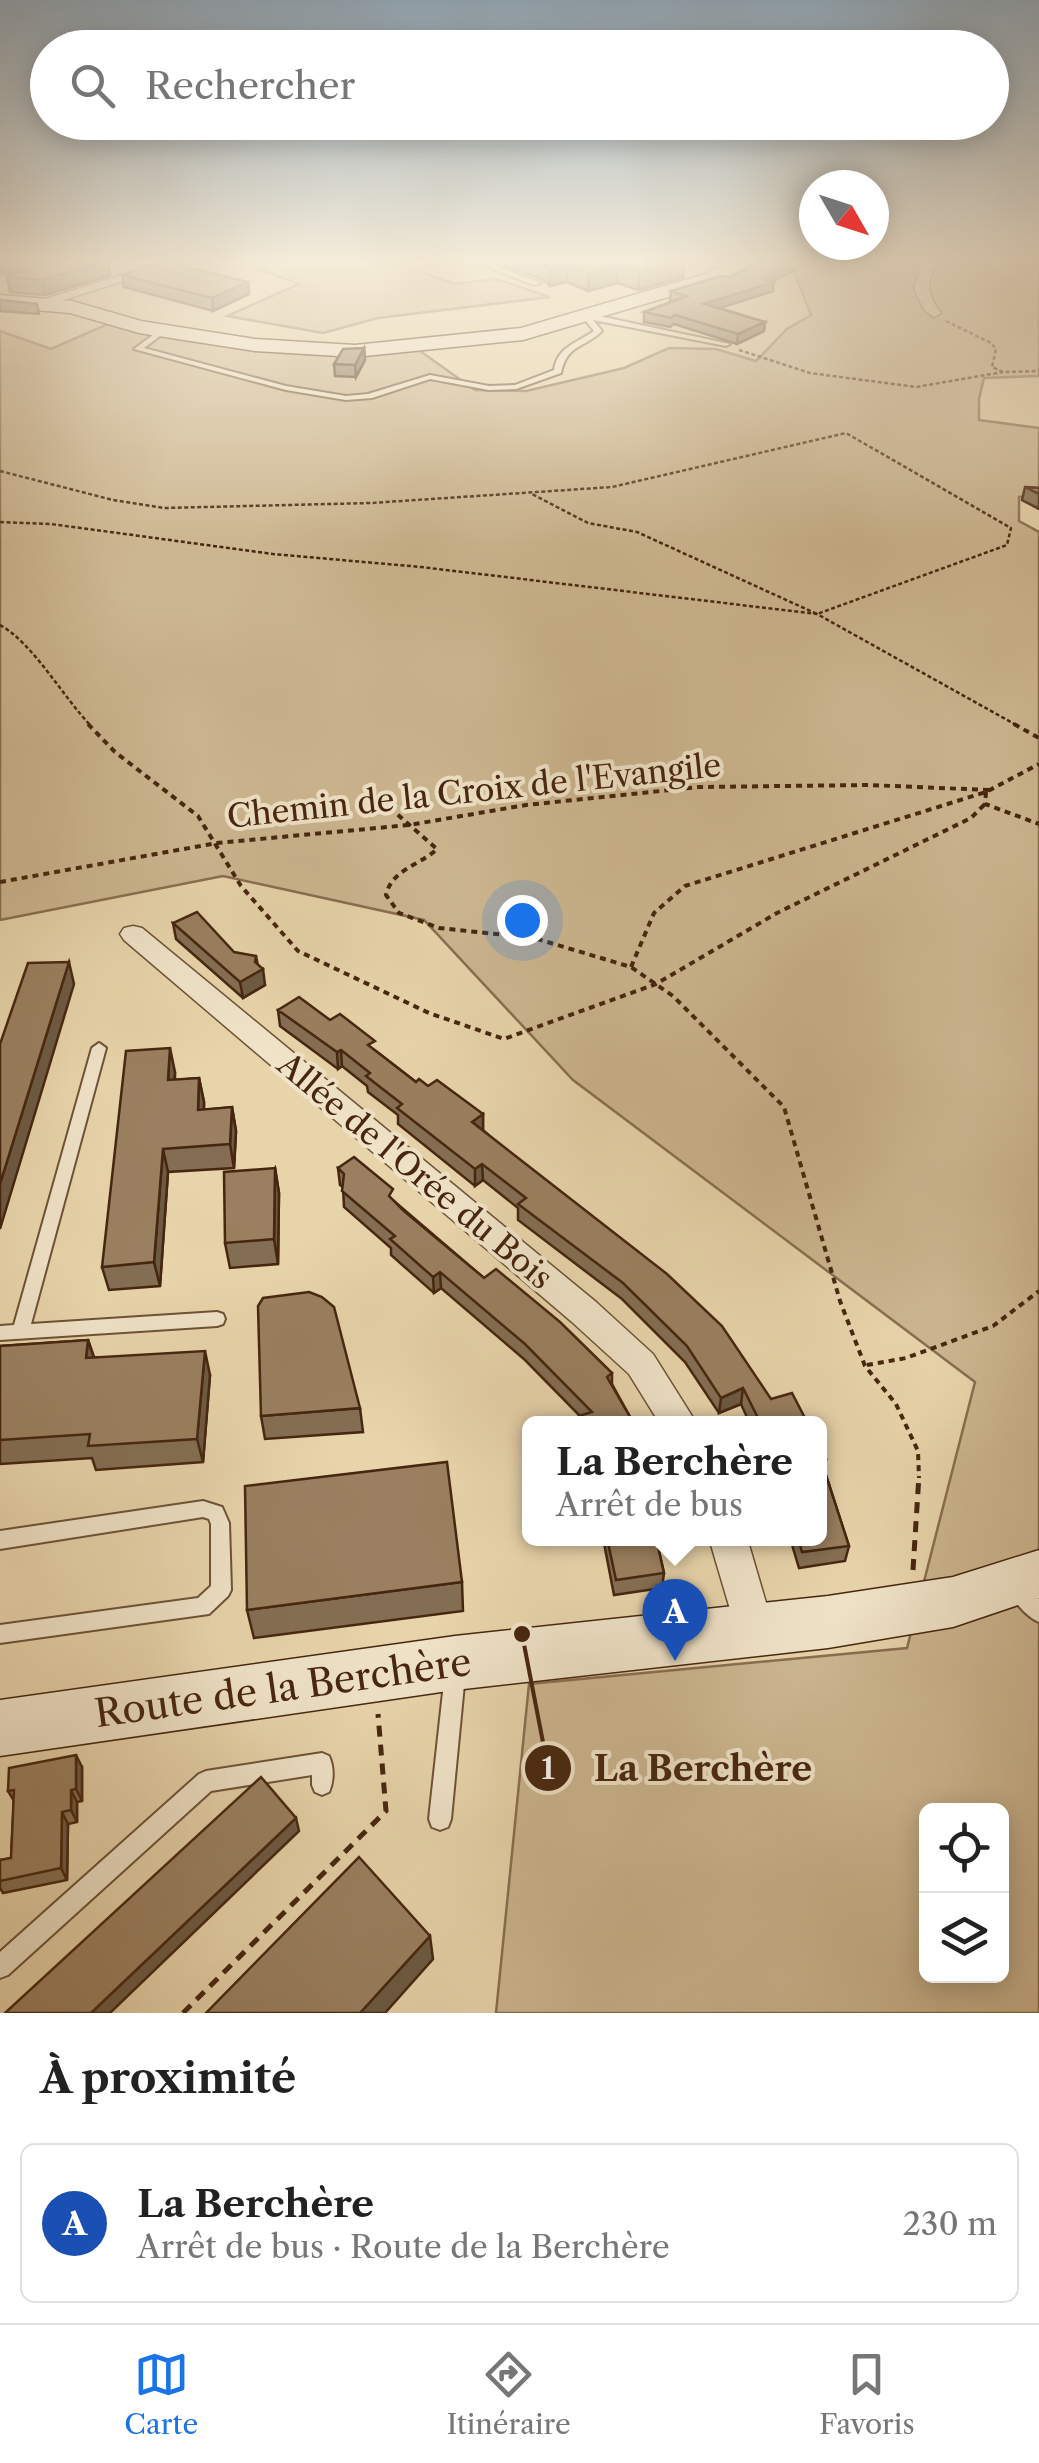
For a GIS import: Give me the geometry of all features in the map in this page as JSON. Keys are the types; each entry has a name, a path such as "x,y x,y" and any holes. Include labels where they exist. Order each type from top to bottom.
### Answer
{"street":[{"name":"Allée de l'Orée du Bois","path":"133,934 584,1312 642,1364 675,1416"},
{"path":"730,1546 754,1630"},
{"name":"Route de la Berchère","path":"0,1728 454,1664 754,1630 1031,1590"}],"lane":[{"path":"161,356 286,388 346,398 369,396 430,377 489,388 537,382 558,371 561,356"},
{"path":"22,1331 99,1048"},
{"path":"0,1332 218,1319"},
{"path":"0,1540 203,1510 215,1513 220,1523 221,1590 202,1607 0,1634"},
{"path":"440,1819 454,1664"},
{"path":"0,1968 206,1781 322,1763 322,1785"}],"path":[{"path":"757,356 785,367 868,382 932,387 951,378 1039,372"},
{"path":"994,356 992,367 1003,372"},
{"path":"0,472 112,500 164,508 370,504 612,486 846,433 1011,528 1006,545 817,614 440,569 272,554 51,524 0,522"},
{"path":"530,493 588,522 637,532 817,614 1039,738"},
{"name":"Chemin de la Croix de l'Evangile","path":"0,626 18,635 62,697 114,752 198,816 217,843 409,825 526,805 699,787 869,785 988,791 1039,764"},
{"path":"0,882 217,843 241,886 298,951 429,1013 504,1039 656,984 777,914 971,818 985,804 988,791"},
{"path":"631,967 654,913 685,886 988,791"},
{"path":"373,793 437,849 430,858 393,877 387,886 386,895 399,913 439,928 534,938 631,967 656,984 784,1107 840,1301 865,1366 896,1404 918,1451 920,1492 909,1609"},
{"path":"985,804 1039,824"},
{"path":"865,1366 906,1358 993,1326 1039,1291"},
{"path":"183,2013 386,1811 376,1701"}],"shaded area":[{"path":"0,356 427,356 475,390 526,391 624,368 651,356 739,356 756,361 761,356 1039,356 1039,376 984,378 979,420 1039,428 1039,496 1019,497 1019,521 1039,532 1039,2013 496,2013 529,1684 907,1648 975,1382 573,1080 424,920 223,876 0,920"}],"building":[{"path":"339,356 360,356 355,365 334,364"},
{"path":"197,912 234,952 256,956 255,962 263,969 240,982 173,923"},
{"path":"69,962 0,1184 0,1044 28,963"},
{"path":"299,997 330,1020 340,1014 375,1041 368,1045 416,1082 419,1079 428,1086 437,1080 483,1114 472,1122 667,1274 722,1326 771,1399 792,1393 804,1416 757,1416 743,1388 721,1398 687,1346 623,1283 518,1204 526,1198 482,1164 475,1169 397,1108 402,1104 366,1076 370,1073 278,1010"},
{"path":"170,1048 168,1080 199,1078 198,1110 232,1107 230,1144 163,1149 154,1262 102,1267 126,1051"},
{"path":"354,1157 393,1189 389,1196 404,1211 484,1278 496,1269 560,1322 612,1373 607,1377 629,1416 579,1416 592,1412 525,1344 440,1272 433,1277 390,1239 395,1236 342,1191 344,1174 338,1168"},
{"path":"275,1168 274,1239 225,1243 224,1172"},
{"path":"309,1292 334,1307 360,1408 261,1416 258,1306 263,1298"},
{"path":"88,1340 86,1358 205,1351 197,1439 88,1446 90,1434 0,1440 0,1346"},
{"path":"447,1462 462,1582 247,1610 245,1486"},
{"path":"827,1478 849,1546 802,1552 800,1546 827,1546"},
{"path":"609,1546 658,1546 664,1573 616,1580"},
{"path":"76,1755 76,1789 71,1790 71,1810 62,1812 61,1868 0,1881 0,1860 11,1858 14,1790 8,1791 9,1768"},
{"path":"261,1777 296,1818 91,2013 5,2013"},
{"path":"359,1857 430,1936 360,2013 206,2013"}],"place":[{"name":"La Berchère","path":"522,1634"},
{"name":"La Berchère","path":"675,1661"}]}
